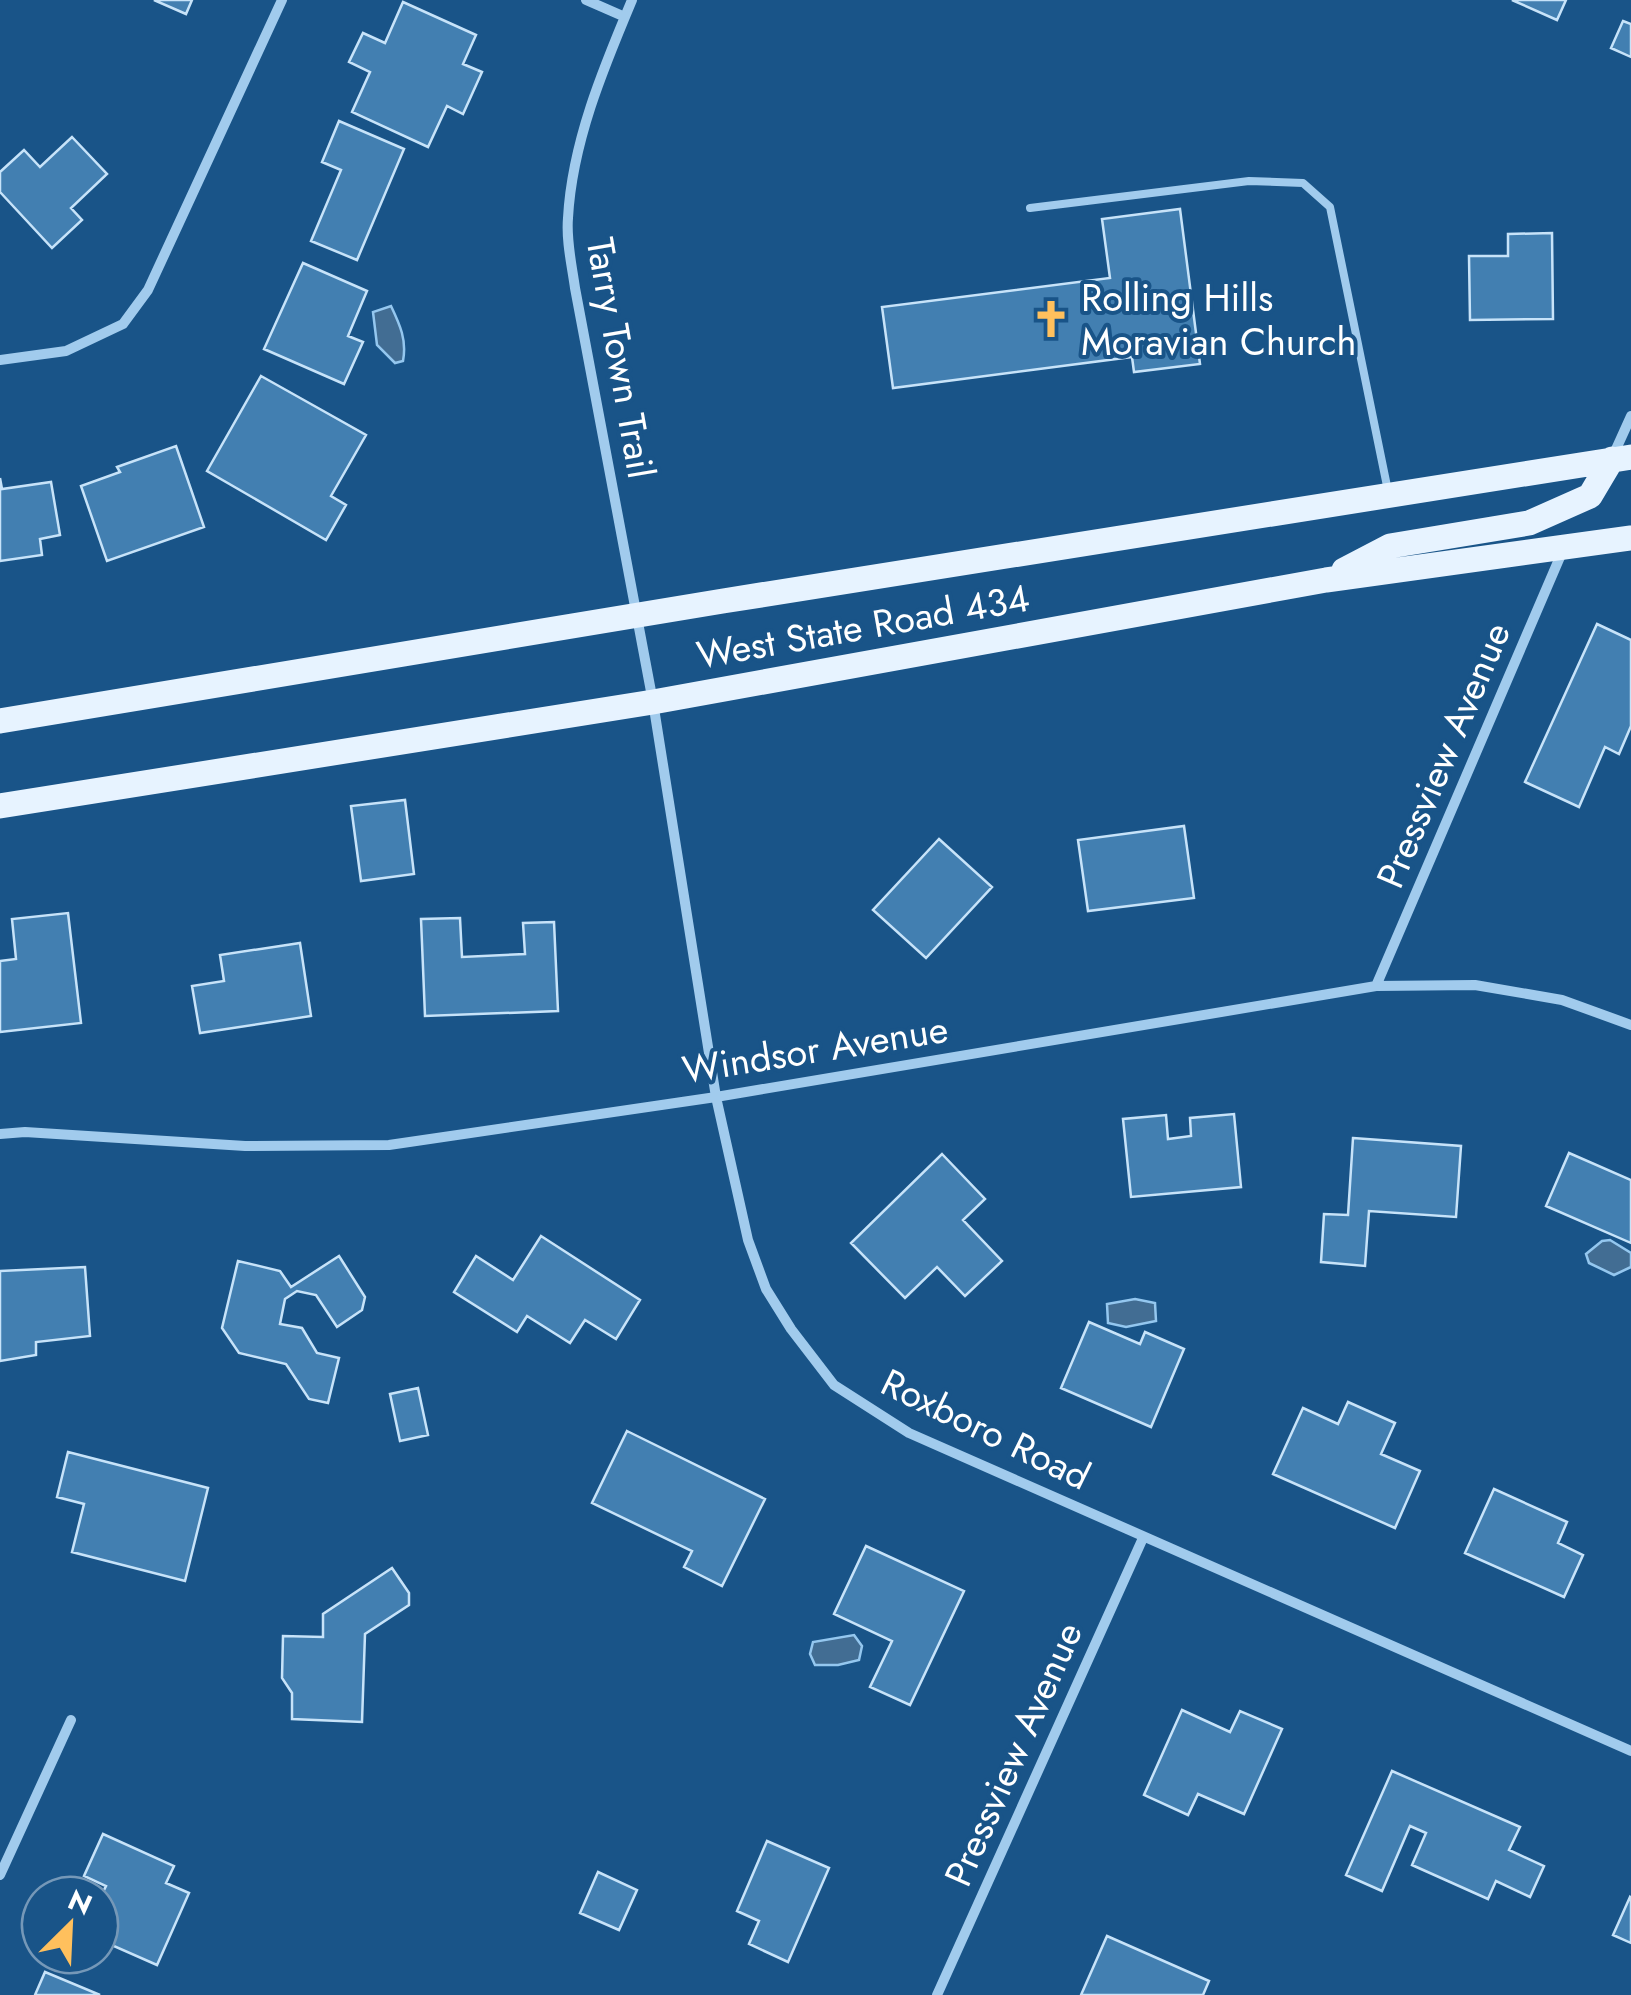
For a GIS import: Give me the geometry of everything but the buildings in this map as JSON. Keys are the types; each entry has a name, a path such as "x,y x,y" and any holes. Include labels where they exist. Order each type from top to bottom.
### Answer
{"main road":[{"path":"0,720 1621,458"},
{"path":"1326,580 1390,546 1529,523 1590,496 1621,458"},
{"name":"West State Road 434","path":"0,806 653,702 1326,580 1631,538"}],"street":[{"path":"0,360 66,351 123,324 148,290 282,0"},
{"path":"586,0 625,17"},
{"name":"Tarry Town Trail","path":"632,0 578,150 567,222 575,288 636,615"},
{"path":"1621,458 1631,416"},
{"name":"Pressview Avenue","path":"1376,986 1564,547"},
{"name":"Roxboro Road","path":"636,615 716,1097 748,1240 766,1289 834,1385 910,1433 1631,1752"},
{"name":"Windsor Avenue","path":"0,1134 25,1132 245,1146 389,1145 716,1097 1376,986 1475,985 1562,1000 1631,1025"},
{"name":"Pressview Avenue","path":"937,1995 1143,1538"},
{"path":"0,1874 71,1720"}],"lane":[{"path":"1030,208 1249,181 1303,183 1330,207 1388,496"}],"water":[{"path":"391,306 404,346 403,361 395,363 377,345 373,312"},
{"path":"1610,1240 1631,1253 1631,1267 1614,1275 1589,1263 1586,1254 1602,1241"},
{"path":"1135,1299 1155,1303 1156,1321 1126,1327 1108,1323 1107,1304"},
{"path":"854,1635 862,1646 859,1660 815,1665 810,1654 813,1642"}],"place":[{"name":"Rolling Hills Moravian Church","path":"1051,319"}]}
